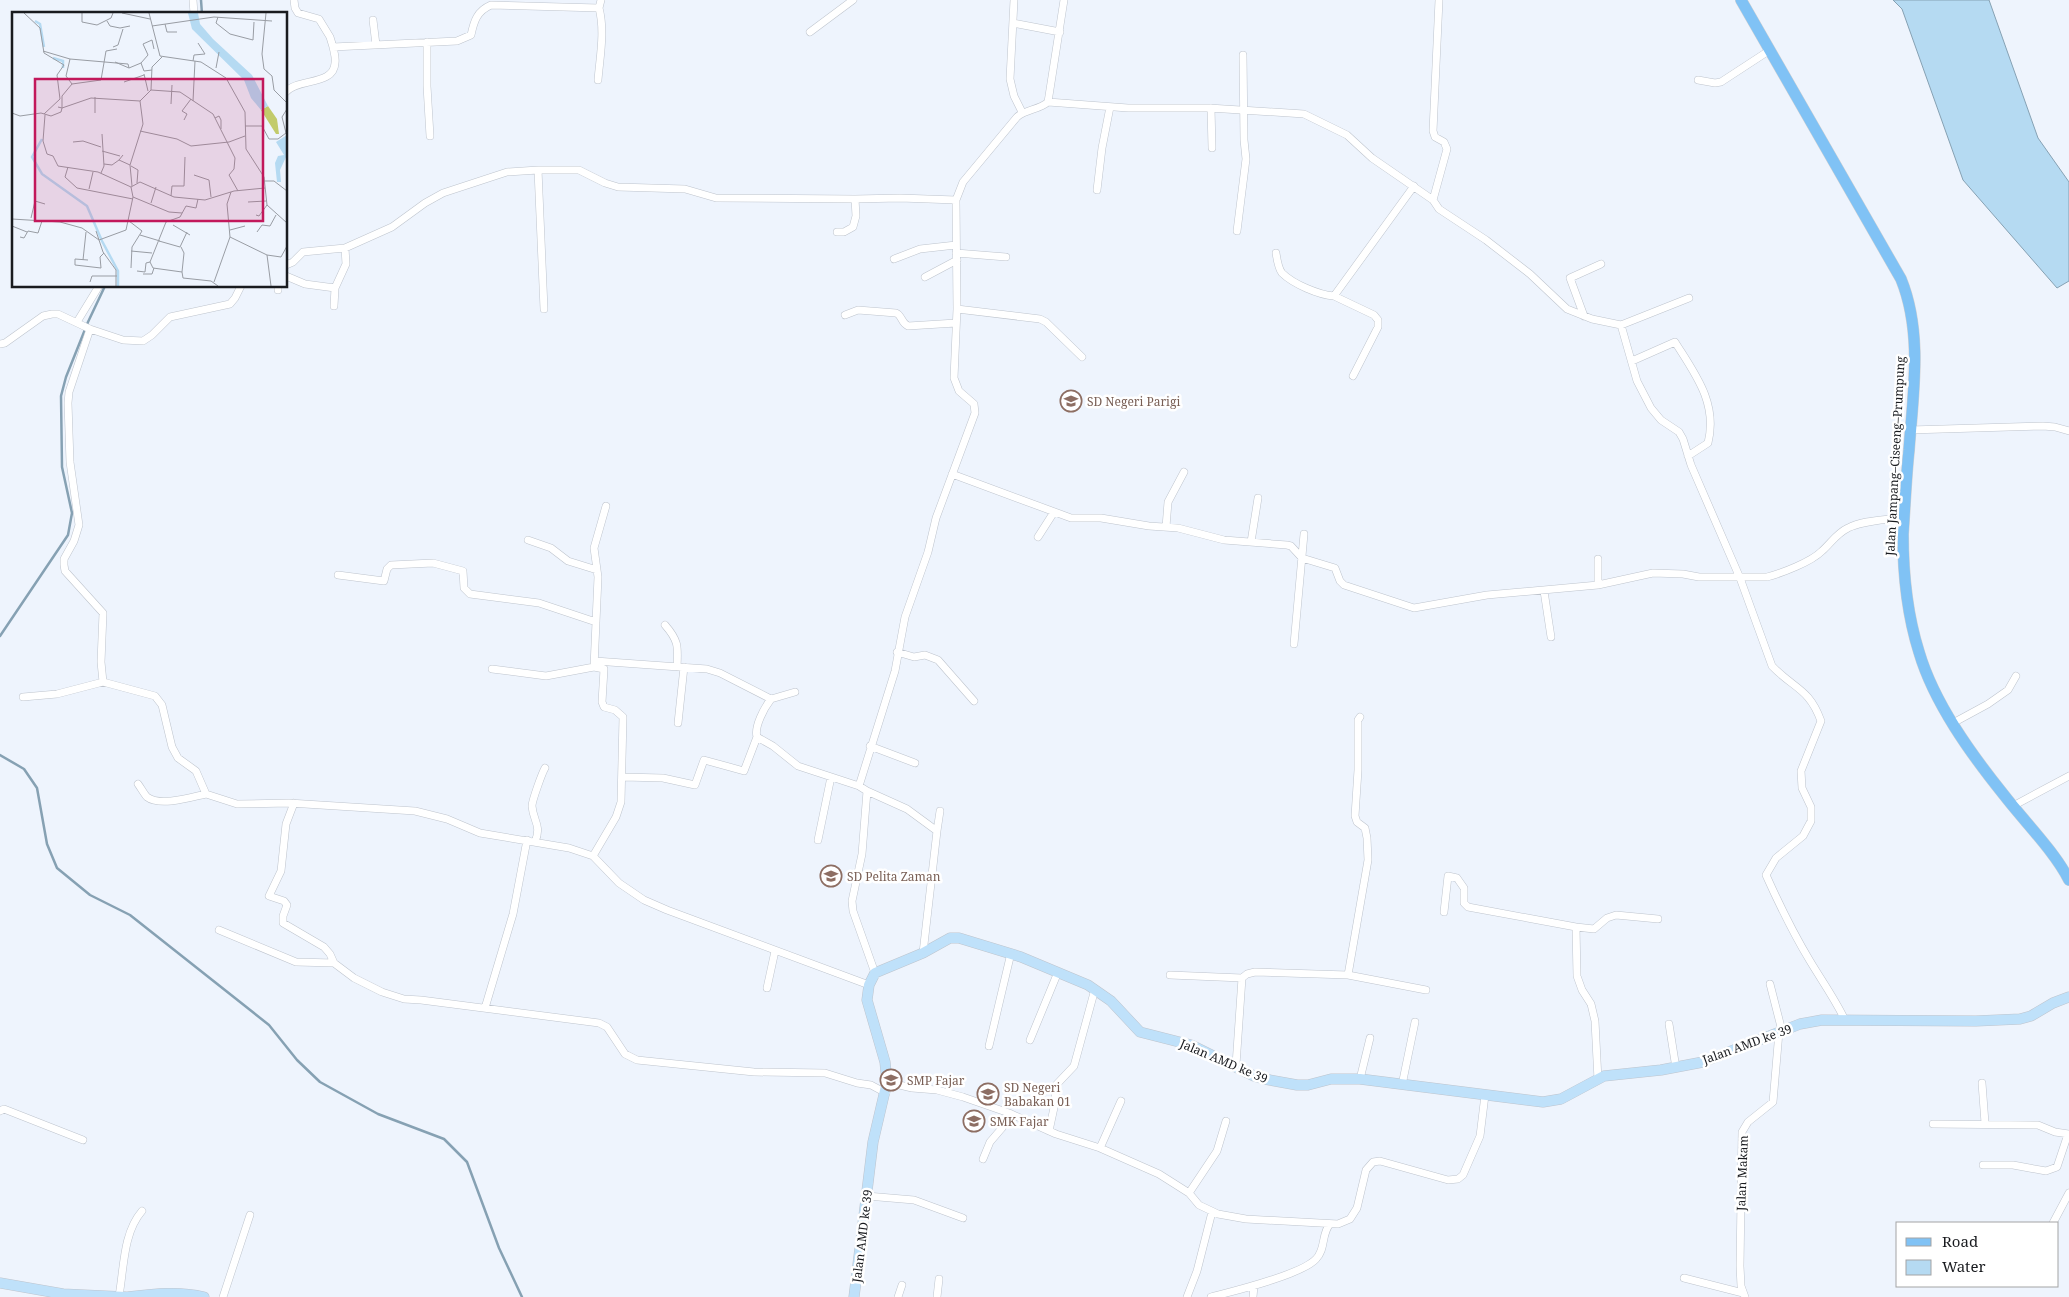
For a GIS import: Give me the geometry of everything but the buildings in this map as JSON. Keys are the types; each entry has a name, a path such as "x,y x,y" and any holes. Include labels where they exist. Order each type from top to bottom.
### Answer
{"main road":[{"name":"Jalan Jampang–Ciseeng–Prumpung","path":"1740,0 1902,279 1906,290 1913,322 1914,375 1904,518 1905,571 1915,638 1929,677 1953,723 1984,769 2069,880"}],"street":[{"path":"288,90 293,86 314,81 330,74 336,65 334,47 321,21 315,16 298,13 294,0"},
{"path":"598,80 602,31 602,19 599,8 601,0"},
{"path":"810,32 853,0"},
{"path":"1014,0 1010,79 1014,96 1022,112"},
{"path":"1048,102 1064,0"},
{"path":"1432,200 1447,149 1444,142 1435,137 1433,131 1439,0"},
{"path":"334,47 451,41 469,37 476,17 482,9 491,5 599,8"},
{"path":"374,20 376,45"},
{"path":"1013,23 1060,32"},
{"path":"427,42 430,136"},
{"path":"1698,80 1715,83 1721,82 1770,50"},
{"path":"1237,231 1246,159 1243,55"},
{"path":"859,786 895,671 904,617 928,552 936,518 975,413 974,404 958,391 954,378 957,309 956,200 963,182 1022,112 1040,107 1048,102 1128,108 1245,109 1312,116 1347,135 1372,158 1432,200 1439,209 1486,240 1530,274 1567,309 1584,316 1621,326 1689,298"},
{"path":"1097,190 1110,106"},
{"path":"1211,108 1212,148"},
{"path":"538,170 544,309"},
{"path":"288,264 303,252 345,248 392,227 425,203 443,193 507,172 579,170 605,183 618,187 684,189 716,198 900,198 956,200"},
{"path":"1334,296 1414,186"},
{"path":"837,232 844,232 853,227 856,216 855,199"},
{"path":"894,259 920,249 956,245"},
{"path":"334,306 335,288 344,270 345,248"},
{"path":"1276,253 1282,273 1308,289 1324,295 1334,296 1374,315 1378,320 1378,327 1353,376"},
{"path":"925,277 957,257 1006,257"},
{"path":"1584,316 1570,279 1572,276 1601,264"},
{"path":"288,277 305,284 335,288"},
{"path":"77,322 98,288"},
{"path":"0,344 5,343 43,316 52,314 58,314 90,329 123,340 142,341 152,335 170,317 230,304 236,298 240,288"},
{"path":"957,309 1040,319 1046,322 1082,357"},
{"path":"845,315 858,310 896,313 904,324 908,326 956,323"},
{"path":"1621,326 1637,381 1651,408 1660,420 1682,435 1688,456 1740,578 1772,666 1782,676 1801,688 1815,705 1821,721 1801,771 1802,788 1811,807 1811,821 1803,836 1776,858 1766,875 1809,959 1827,986 1845,1020"},
{"path":"90,329 68,398 70,462 79,525 74,541 64,559 64,565 65,570 103,613 101,662 103,682"},
{"path":"1632,362 1674,342 1693,372 1706,394 1710,412 1710,433 1708,443 1688,456"},
{"path":"1910,430 2043,426 2069,431"},
{"path":"1166,527 1168,502 1184,472"},
{"path":"952,474 1076,519 1100,518 1190,530 1218,539 1291,546 1302,558 1335,568 1340,581 1344,585 1390,599 1409,608 1420,608 1487,595 1598,585 1659,573 1699,577 1767,577 1821,553 1839,532 1850,527 1904,518"},
{"path":"1251,542 1258,498"},
{"path":"594,664 597,570 594,554 595,540 606,506"},
{"path":"1038,537 1054,512"},
{"path":"1294,644 1304,534"},
{"path":"528,540 551,548 568,560 597,570"},
{"path":"1598,559 1598,585"},
{"path":"338,574 384,581 390,564 433,563 463,570 464,588 470,594 539,604 596,622"},
{"path":"1544,591 1551,637"},
{"path":"665,625 676,639 678,647 680,667 678,723"},
{"path":"897,652 914,657 925,655 938,660 974,701"},
{"path":"592,856 616,818 623,777 623,717 615,710 604,706 602,702 604,669 594,664"},
{"path":"492,669 546,676 594,664 707,669 720,673 771,700"},
{"path":"1953,723 1988,704 2008,690 2016,676"},
{"path":"23,697 57,694 103,682 155,696 162,705 172,747 178,758 196,770 206,794"},
{"path":"623,777 663,778 695,786 704,760 744,770 757,737 758,725 771,700 796,692"},
{"path":"1348,974 1368,860 1366,831 1355,816 1358,770 1358,720 1360,717"},
{"path":"757,737 773,746 790,762 859,786 907,809 938,831"},
{"path":"870,746 916,763"},
{"path":"536,842 538,827 532,808 532,801 545,768"},
{"path":"2013,806 2069,776"},
{"path":"818,840 830,777"},
{"path":"138,784 147,797 156,801 169,801 206,794 237,804 294,803 415,811 447,819 480,833 568,848 592,856 619,883 644,900 869,985"},
{"path":"867,791 862,854 852,901 853,911 875,973"},
{"path":"294,803 286,824 280,872 269,896 284,901 288,905 283,916 283,923 324,947 334,963 354,978 382,992 404,1000 421,1000 599,1023 607,1027 626,1054 637,1060 754,1072 825,1073 871,1086 886,1093"},
{"path":"923,953 940,811"},
{"path":"485,1008 513,914 527,840"},
{"path":"1444,912 1448,876 1458,878 1463,885 1464,902 1468,908 1576,927 1594,928 1611,916 1616,915 1658,919"},
{"path":"1576,927 1577,976 1582,990 1591,1004 1595,1021 1598,1080"},
{"path":"219,930 296,962 334,963"},
{"name":"Jalan AMD ke 39","path":"854,1297 873,1142 886,1093 887,1082 885,1062 867,1000 869,985 875,973 923,953 954,937 1011,953 1058,972 1095,989 1110,1001 1140,1032 1191,1045 1264,1079 1308,1085 1331,1079 1360,1079 1551,1102 1561,1100 1598,1080 1616,1073 1676,1068 1716,1058 1743,1045 1809,1022 2020,1019 2031,1016 2053,1003 2069,998"},
{"path":"767,988 775,951"},
{"path":"989,1046 1011,953"},
{"path":"1030,1040 1058,972"},
{"path":"1170,975 1242,978 1247,974 1255,972 1348,974 1426,990"},
{"path":"1236,1065 1242,978"},
{"name":"Jalan Makam","path":"1744,1295 1740,1266 1742,1132 1748,1122 1773,1102 1780,1032 1770,984"},
{"path":"1049,1131 1056,1086 1074,1066 1095,989"},
{"path":"1402,1085 1416,1022"},
{"path":"1669,1024 1676,1068"},
{"path":"1360,1079 1370,1038"},
{"path":"887,1082 963,1096 1009,1113 1049,1131 1100,1148 1159,1174 1189,1193 1199,1205 1212,1212 1246,1219 1330,1224 1345,1222 1354,1214 1366,1170 1373,1162 1380,1161 1448,1180 1453,1180 1463,1175 1480,1136 1485,1095"},
{"path":"1982,1083 1985,1123"},
{"path":"1100,1148 1121,1101"},
{"path":"0,1111 4,1109 83,1140"},
{"path":"984,1159 990,1142 1002,1128 1009,1113"},
{"path":"1189,1193 1217,1151 1226,1121"},
{"path":"1933,1124 2038,1125 2055,1132 2068,1134 2057,1167 2046,1171 2013,1165 1982,1165"},
{"path":"2054,1222 2069,1193"},
{"path":"867,1196 914,1200 963,1218"},
{"path":"119,1296 127,1243 132,1227 142,1210"},
{"path":"1187,1297 1197,1271 1212,1212"},
{"path":"223,1297 250,1215"},
{"path":"1211,1297 1254,1286 1305,1266 1316,1259 1322,1247 1326,1228 1330,1224"},
{"path":"937,1297 939,1278"},
{"path":"1684,1278 1744,1295"},
{"path":"0,1283 63,1296 127,1297 168,1293 204,1297"},
{"path":"898,1297 902,1286"},
{"path":"1253,1297 1254,1286"}],"water":[{"path":"1893,0 1989,0 2038,138 2069,182 2069,281 2057,288 1963,180 1902,9"}],"waterway":[{"path":"201,0 202,12"},
{"path":"0,636 68,535 72,513 62,467 61,396 66,377 104,288"},
{"path":"0,755 24,769 37,788 47,844 57,868 90,895 130,915 269,1025 297,1060 320,1082 378,1114 444,1139 467,1162 499,1248 522,1297"}],"place":[{"name":"SD Negeri Parigi","path":"1071,401"},
{"name":"SD Pelita Zaman","path":"831,876"},
{"name":"SMP Fajar","path":"891,1080"},
{"name":"SD Negeri Babakan 01","path":"988,1094"},
{"name":"SMK Fajar","path":"974,1121"}]}
